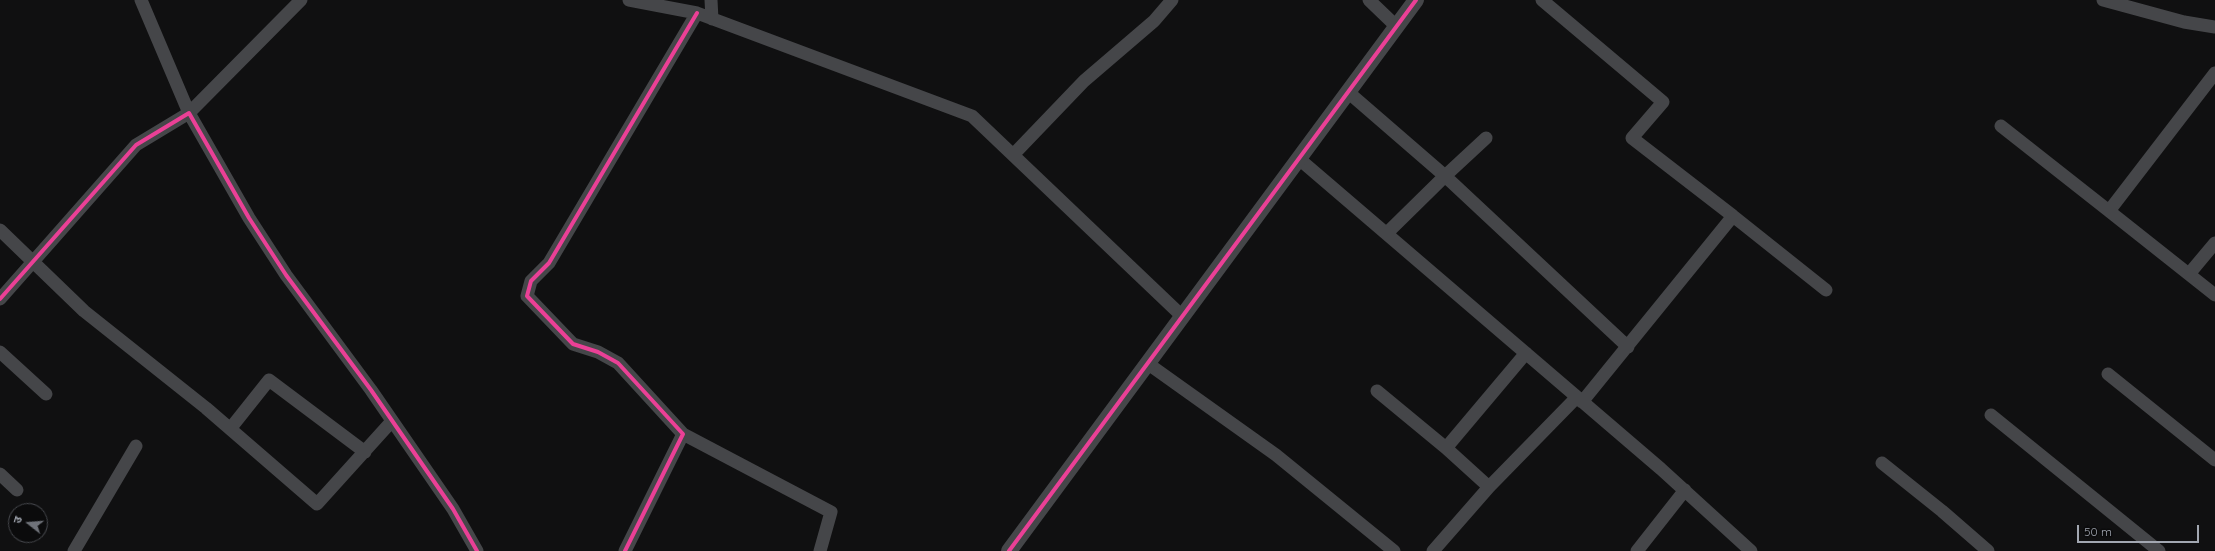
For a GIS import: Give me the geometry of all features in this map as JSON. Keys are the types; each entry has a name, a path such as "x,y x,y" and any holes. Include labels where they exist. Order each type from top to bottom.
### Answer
{"street":[{"path":"141,0 189,113 248,218 278,263 453,509 477,551"},
{"path":"0,299 136,145 189,113 301,0"},
{"path":"628,0 697,13 972,116 1182,316"},
{"path":"711,0 712,19"},
{"path":"1013,155 1084,81 1154,21 1172,0"},
{"path":"1369,0 1396,26"},
{"path":"1009,551 1416,0"},
{"path":"1542,0 1663,102 1632,138 1826,290"},
{"path":"2103,0 2184,22 2215,27"},
{"path":"697,13 549,263 531,281 527,296 573,344 598,352 618,363 682,434 831,512 820,551"},
{"path":"2109,211 2215,73"},
{"path":"1348,92 1445,176 1628,347"},
{"path":"2001,126 2215,295"},
{"path":"1388,233 1445,176 1486,138"},
{"path":"1298,158 1388,233 1685,490 1745,549"},
{"path":"1433,551 1489,487 1580,399 1628,347 1733,216"},
{"path":"0,230 32,263 84,311 230,429 317,504 392,422"},
{"path":"2189,274 2215,243"},
{"path":"0,352 46,394"},
{"path":"1446,448 1526,352"},
{"path":"1147,363 1276,455 1394,551"},
{"path":"2108,374 2215,460"},
{"path":"230,429 269,380 365,452"},
{"path":"1377,391 1446,448 1489,487"},
{"path":"1991,415 2159,551"},
{"path":"625,551 682,434"},
{"path":"74,551 136,446"},
{"path":"1882,463 1942,511 1988,551"},
{"path":"0,474 17,490"},
{"path":"1637,551 1685,490"}],"cycle path":[{"path":"1009,551 1416,0"},
{"path":"625,551 683,434 618,363 598,352 573,344 527,296 531,281 549,263 697,13"},
{"path":"0,299 136,145 189,113 249,218 286,275 371,390 453,509 477,551"}]}
